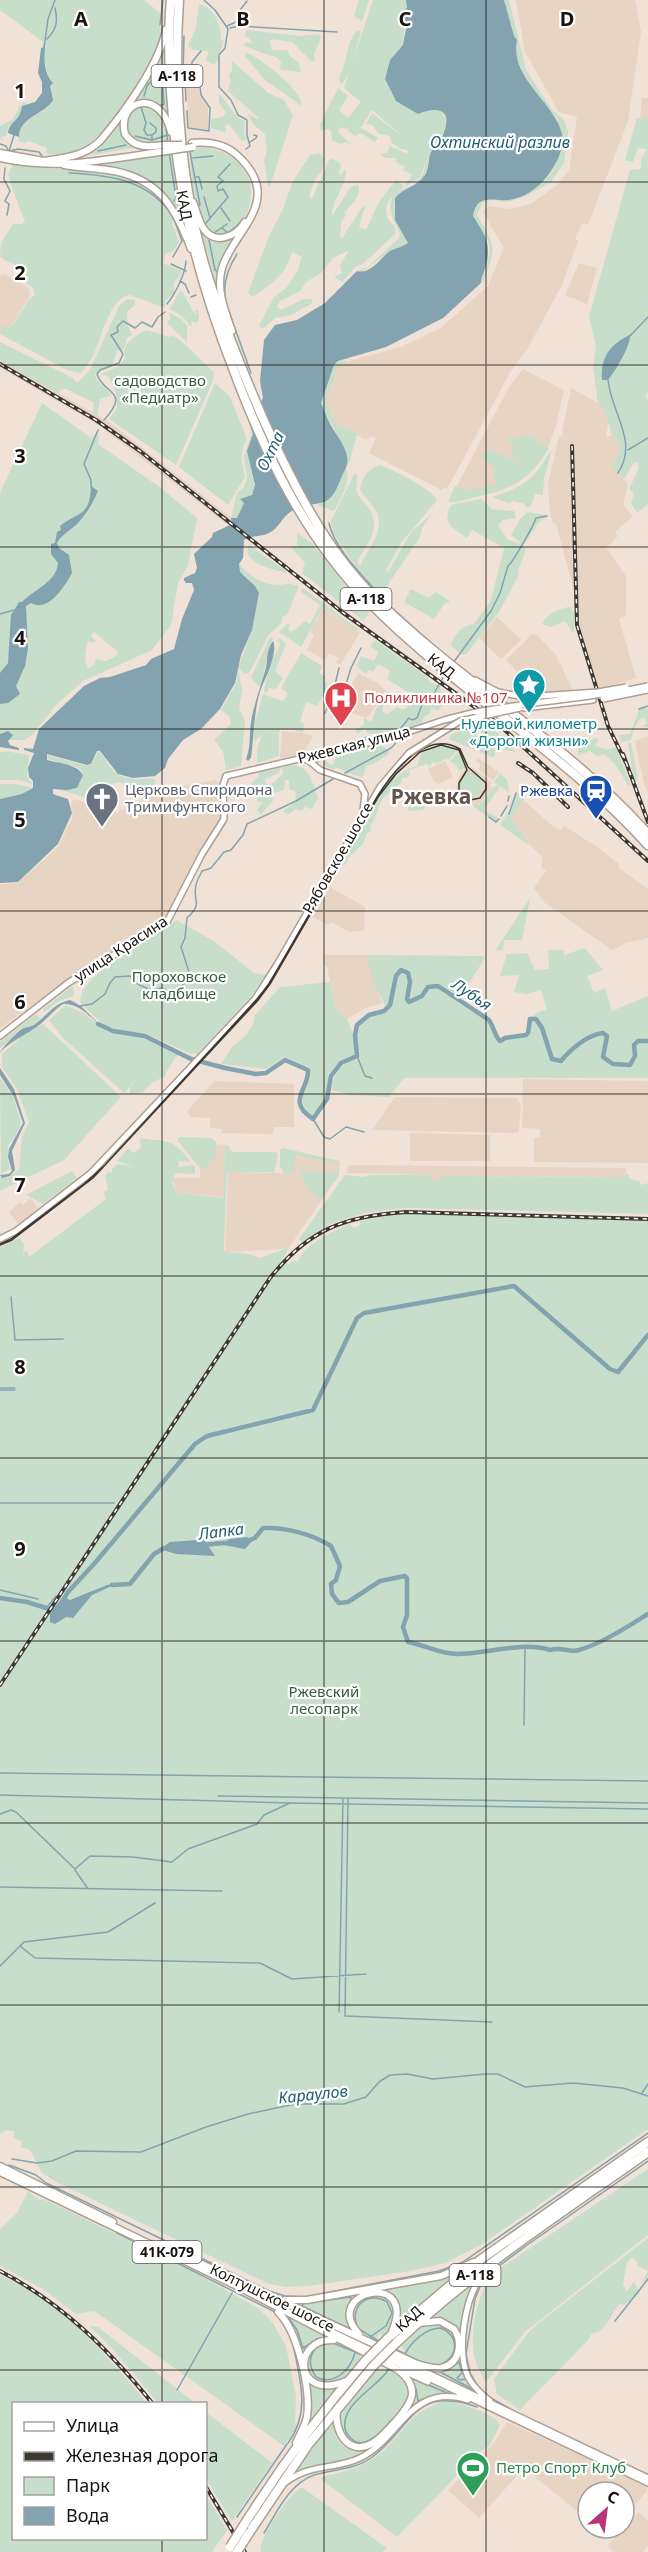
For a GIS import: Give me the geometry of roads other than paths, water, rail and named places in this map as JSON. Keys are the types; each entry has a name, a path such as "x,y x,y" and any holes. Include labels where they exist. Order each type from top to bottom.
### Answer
{"highway":[{"name":"КАД","path":"171,0 171,146 196,262 250,401"},
{"name":"КАД","path":"179,0 176,44 178,87 181,130 191,199 209,279 237,355 250,401"},
{"name":"А-118","path":"250,401 284,464 307,518"},
{"name":"КАД","path":"307,518 360,583 438,653 462,678 599,785 648,834"},
{"name":"КАД","path":"307,518 342,572 369,602 442,667 462,678"},
{"name":"КАД","path":"543,743 594,790 648,845"},
{"name":"КАД","path":"231,2550 370,2363 391,2339 480,2260 648,2142"},
{"name":"КАД","path":"391,2339 417,2324 502,2253 648,2152"},
{"name":"КАД","path":"247,2529 288,2457 350,2379 370,2363"}],"main road":[{"path":"42,161 73,157 92,149 100,141 160,52 170,11"},
{"path":"171,146 167,117 158,107 143,103 130,109 125,117 123,128 131,141 145,147 171,146 193,145 211,142 234,152 246,164 256,189 253,215 226,257 220,276 220,293 237,355"},
{"path":"0,153 42,161 68,161 171,146 193,145 218,148 236,158 250,179 253,196 250,214 241,228 230,237 222,238 211,235 203,228 191,199"},
{"path":"64,165 171,146"},
{"path":"0,158 30,164 115,171 135,177 154,188 167,200 180,219 196,262"},
{"path":"462,678 498,692 524,697 648,686"},
{"name":"Ржевская улица","path":"231,774 393,737 476,712 591,697 648,686"},
{"name":"Рябовское шоссе","path":"0,1239 16,1231 91,1173 255,999 361,818 385,780 409,753 449,726 469,717 648,686"},
{"path":"302,758 308,760 317,769 357,782 363,787 365,794 361,818"},
{"name":"улица Красина","path":"0,1036 68,983 167,922 202,855 224,819 223,780 231,774"},
{"name":"Колтушское шоссе","path":"0,2166 485,2404 498,2407 510,2416"},
{"name":"Колтушское шоссе","path":"0,2172 510,2416"},
{"path":"498,2407 476,2389 468,2377 463,2361 463,2346 471,2293 481,2275 502,2253"},
{"path":"255,2290 278,2298 300,2301 441,2276 480,2260"},
{"path":"237,2286 281,2314 293,2332 307,2394 305,2423 288,2457"},
{"path":"255,2290 417,2364 485,2404"},
{"path":"364,2338 353,2326 351,2312 357,2298 374,2291 389,2296 396,2308 396,2321 391,2339"},
{"path":"260,2300 397,2369 485,2404"},
{"path":"417,2324 433,2320 444,2322 454,2329 459,2342 456,2356 448,2364 435,2368 417,2364"},
{"path":"339,2340 325,2340 313,2345 305,2357 305,2370 311,2381 324,2387 350,2379"},
{"path":"338,2408 337,2428 345,2442 359,2447 372,2444 401,2415 412,2398 411,2385 397,2369"},
{"path":"280,2487 306,2470 363,2456 377,2446 413,2409 426,2401 452,2397 485,2404"},
{"name":"41К-079","path":"510,2416 648,2481"}],"water":[{"name":"Охтинский разлив","path":"406,0 504,0 517,40 517,55 521,70 557,120 562,133 562,146 555,165 542,182 525,195 506,200 485,200 479,203 473,216 484,233 488,251 481,283 443,318 386,347 338,361 334,365 321,403 344,448 347,465 336,489 327,501 292,511 272,531 244,540 243,558 239,564 240,572 259,593 252,630 241,655 235,683 220,709 201,729 183,740 168,759 165,768 155,776 133,778 118,774 100,751 97,751 91,764 87,765 47,754 47,760 72,766 83,775 77,788 53,789 53,794 68,799 72,813 58,844 18,882 0,883 0,799 22,794 33,788 28,768 34,753 24,748 33,749 39,729 84,686 100,678 146,665 151,659 174,649 182,619 194,590 192,583 186,583 184,578 195,573 197,568 194,554 212,537 213,533 232,524 231,518 237,518 244,503 240,499 252,495 255,485 247,451 253,434 247,417 252,409 258,407 263,398 260,381 264,340 275,325 297,320 325,303 357,271 367,271 390,251 408,243 395,220 395,198 425,175 431,152 442,137 446,121 443,112 438,110 418,114 396,101 385,79 390,60 403,45 406,29 404,10 407,8"},
{"path":"45,47 45,65 47,75 53,83 50,86 53,100 23,124 19,137 8,133 9,129 19,115 22,106 35,102 42,93 42,82 38,73 41,48"},
{"path":"630,335 625,352 615,371 608,380 602,380 603,365 608,353 612,347"},
{"path":"91,486 98,491 90,508 57,543 59,548 69,555 72,573 65,585 50,601 37,605 31,603 26,606 28,648 25,666 16,686 20,694 8,703 0,704 0,673 8,663 11,615 19,602 22,602 53,576 58,563 51,554 51,544 55,543 57,532 61,530 60,526 86,508"},
{"path":"273,641 273,656 258,700 251,758 248,761 246,759 252,715 266,668 268,651"},
{"path":"8,731 13,735 8,741 10,745 19,750 0,747 0,734"},
{"path":"70,1000 81,1006 101,1026 79,1008 63,1004 38,1026 12,1042 0,1053 20,1030 40,1021 55,1007"},
{"path":"0,1068 14,1089 25,1123 12,1151 15,1170 10,1176 2,1178 0,1175 9,1174 12,1171 8,1157 9,1149 23,1123 14,1097 0,1075"},
{"path":"247,1537 253,1540 245,1549 218,1544 230,1539"},
{"path":"204,1540 215,1556 176,1554 160,1549 170,1542"},
{"path":"116,1584 92,1595 73,1618 66,1617 55,1624 50,1622 50,1612 63,1597 70,1600 107,1585"}],"waterway":[{"path":"44,48 48,19 55,0"},
{"path":"160,25 163,0"},
{"path":"204,0 215,10 228,29 225,48 219,55 219,87 231,100 238,115 247,120 250,146 246,149"},
{"path":"227,26 236,22 240,10 247,1"},
{"path":"47,39 56,25 55,8"},
{"path":"230,28 239,26 337,32"},
{"path":"183,75 184,36"},
{"path":"192,65 201,51"},
{"path":"186,101 185,76 192,76 192,73"},
{"path":"161,105 164,104 162,75"},
{"path":"144,96 147,86 156,76 162,81"},
{"path":"187,111 188,128 209,131 210,108 201,95 199,77"},
{"path":"141,107 146,123 144,130 147,135 152,135"},
{"path":"150,123 156,128 152,140"},
{"path":"166,128 168,144"},
{"path":"9,151 14,135"},
{"path":"135,136 152,140 168,135"},
{"path":"250,142 256,138 257,136 254,135"},
{"path":"0,144 6,146 8,150"},
{"path":"98,151 126,145"},
{"path":"10,151 18,149 39,152 42,156"},
{"path":"169,152 176,198 174,201"},
{"path":"190,152 200,205 198,205"},
{"path":"193,158 213,156"},
{"path":"206,223 228,197 223,189 218,191 217,186 223,181 218,177 230,164"},
{"path":"5,168 4,179 10,191 5,201 9,204 7,215"},
{"path":"69,173 114,178 128,182 153,195 174,218"},
{"path":"196,177 199,177 202,189"},
{"path":"204,197 210,218"},
{"path":"221,208 230,221"},
{"path":"173,257 182,241 175,222"},
{"path":"214,233 227,224"},
{"path":"222,228 228,233 239,224"},
{"path":"209,240 215,270 218,272"},
{"path":"226,302 227,277 237,254"},
{"path":"167,304 179,284 186,261"},
{"path":"171,264 186,271"},
{"path":"180,281 185,284 189,293"},
{"path":"191,297 196,295"},
{"path":"228,309 251,373"},
{"path":"104,420 112,410 115,398 97,374 100,370 119,363 123,354 111,335 118,332 117,327 123,321 135,328 142,322 152,327 158,317 165,312"},
{"path":"630,336 648,317"},
{"path":"608,380 625,438 624,461 618,473"},
{"path":"91,487 91,480 84,464 98,430"},
{"path":"628,450 648,438"},
{"path":"453,663 491,611 500,593 508,566 536,518 547,516"},
{"path":"329,523 343,552 380,595"},
{"path":"0,614 14,610"},
{"path":"341,700 351,668 361,648"},
{"path":"325,713 332,697 339,668"},
{"path":"397,733 409,718 412,720 417,718 425,697 432,697 445,674"},
{"path":"639,709 648,706"},
{"path":"322,751 368,737 375,739 391,734"},
{"path":"345,773 391,748 396,738"},
{"path":"316,763 322,758 338,754"},
{"path":"80,1006 92,1004 105,994 115,977 130,976 136,983 150,990 161,988 173,993 180,989 190,975 181,947 185,938 187,918 196,905 196,884 202,871 211,868 224,852 231,850 243,835 247,824 296,801 333,779"},
{"path":"509,814 516,793"},
{"path":"508,801 509,796"},
{"path":"501,816 507,806"},
{"path":"489,817 496,822 499,819"},
{"name":"Лубья","path":"98,1024 113,1031 145,1036 191,1059 225,1068 256,1074 266,1073 285,1060 308,1070 308,1077 300,1100 305,1112 313,1119 327,1099 331,1076 341,1063 357,1056 355,1035 357,1025 369,1015 384,1011 390,1005 396,976 401,970 408,973 410,982 407,999 409,1002 422,996 428,987 438,986 489,1020 500,1041 526,1035 530,1019 536,1019 542,1028 552,1059 561,1061 580,1043 603,1033 607,1036 603,1057 613,1064 630,1065 635,1056 634,1045 638,1041 648,1041"},
{"path":"357,1056 365,1076 372,1078"},
{"path":"313,1119 324,1137 330,1139 346,1127 364,1132"},
{"path":"62,1602 68,1592 195,1444 207,1436 313,1410 357,1318 364,1313 514,1286 610,1369 618,1372 648,1335"},
{"path":"11,1297 15,1340 63,1339"},
{"path":"0,1388 15,1388"},
{"path":"0,1390 15,1390"},
{"path":"0,1503 114,1503"},
{"name":"Лапка","path":"247,1541 255,1538 263,1528 272,1528 298,1532 331,1546 340,1566 336,1580 331,1584 332,1594 339,1603 348,1602 380,1581 405,1576 407,1578 407,1615 403,1627 408,1642 445,1653 457,1654 527,1647 575,1651 606,1639 648,1614"},
{"name":"Лапка","path":"202,1545 224,1543"},
{"name":"Лапка","path":"112,1585 130,1584 154,1554 164,1548"},
{"path":"0,1590 38,1599"},
{"path":"47,1607 56,1596"},
{"name":"Лапка","path":"0,1598 27,1602 56,1611"},
{"path":"524,1725 525,1649"},
{"path":"0,1773 648,1781"},
{"path":"0,1795 648,1809"},
{"path":"218,1796 648,1803"},
{"path":"339,2012 343,1798"},
{"path":"348,1799 345,2016 492,2022"},
{"path":"0,1814 11,1810 16,1812 75,1869 90,1856 133,1857 172,1862 188,1849 257,1824 264,1815 290,1803"},
{"path":"75,1870 88,1889"},
{"path":"0,1887 222,1891"},
{"path":"0,1966 24,1942 108,1932 155,1903"},
{"path":"20,1946 35,1958 260,1963 292,1979 366,1974"},
{"name":"Караулов","path":"12,2159 37,2163 52,2161 76,2151 141,2152 206,2127 248,2114 295,2104 344,2104 366,2097 379,2082 390,2075 407,2074 433,2079 498,2074 525,2087 573,2083 623,2088 648,2096"},
{"path":"642,2093 648,2084"},
{"path":"9,2165 36,2175 46,2183 269,2291 285,2296 304,2297 439,2271 463,2262 648,2133"},
{"path":"479,2388 470,2373 466,2354 475,2299 481,2284 491,2272 527,2245 648,2161"},
{"path":"117,2233 275,2312"},
{"path":"615,2321 648,2279"},
{"path":"177,2390 232,2293"},
{"path":"350,2304 351,2297 304,2303 302,2306 350,2329"},
{"path":"356,2323 356,2310 363,2301 374,2298 387,2302 392,2313 386,2326 370,2337"},
{"path":"288,2317 297,2330 303,2348 313,2342"},
{"path":"405,2354 420,2336 430,2330 441,2328 451,2336 455,2346 452,2356 442,2364"},
{"path":"359,2329 380,2342"},
{"path":"316,2339 326,2337"},
{"path":"333,2343 365,2356"},
{"path":"288,2443 295,2431 302,2408 301,2383 293,2344"},
{"path":"315,2349 310,2359 312,2370 316,2377 323,2379 341,2375 355,2353"},
{"path":"395,2349 423,2363"},
{"path":"443,2371 459,2362 462,2373 457,2378 466,2379"},
{"path":"389,2369 354,2403 345,2419 345,2429 354,2441 360,2443 374,2437 396,2416"},
{"path":"440,2372 474,2390 472,2388"},
{"path":"411,2377 418,2401 442,2395"},
{"path":"426,2384 447,2393"},
{"path":"489,2397 516,2412"},
{"path":"264,2533 284,2500 297,2485 314,2475 351,2467 371,2458 385,2447 415,2413 426,2405 439,2401 455,2401 477,2407"},
{"path":"237,2517 287,2444"}],"tram line":[{"path":"0,1244 11,1239 84,1184 105,1165 257,999 269,984 377,797 401,765 423,749 435,744 447,744 460,749 468,767 486,783 486,789 480,798 470,800 459,791 459,783 467,770 459,750 441,745 420,752 396,774 378,797 270,984 258,1000 93,1178 12,1240 0,1245"}],"railway":[{"path":"0,364 96,420 140,451 342,612 497,723 648,861"},
{"path":"572,446 577,625 608,726 626,763"},
{"path":"623,754 648,822"},
{"path":"518,763 533,773 568,807"},
{"path":"0,1685 270,1278 285,1261 314,1237 330,1228 364,1217 406,1212 648,1219"},
{"path":"0,2271 44,2298 83,2329 151,2402"},
{"path":"207,2489 245,2552"}],"place":[{"name":"Нулевой километр «Дороги жизни»","path":"529,714"},
{"name":"Поликлиника №107","path":"341,727"},
{"name":"Ржевка","path":"596,820"},
{"name":"Церковь Спиридона Тримифунтского","path":"102,828"},
{"name":"Петро Спорт Клуб","path":"473,2497"}],"district":[{"name":"Ржевка","path":"431,797"}],"park label":[{"name":"садоводство «Педиатр»","path":"160,390"},
{"name":"Пороховское кладбище","path":"179,986"},
{"name":"Ржевский лесопарк","path":"324,1700"}],"water label":[{"name":"Охта","path":"270,451"}]}
